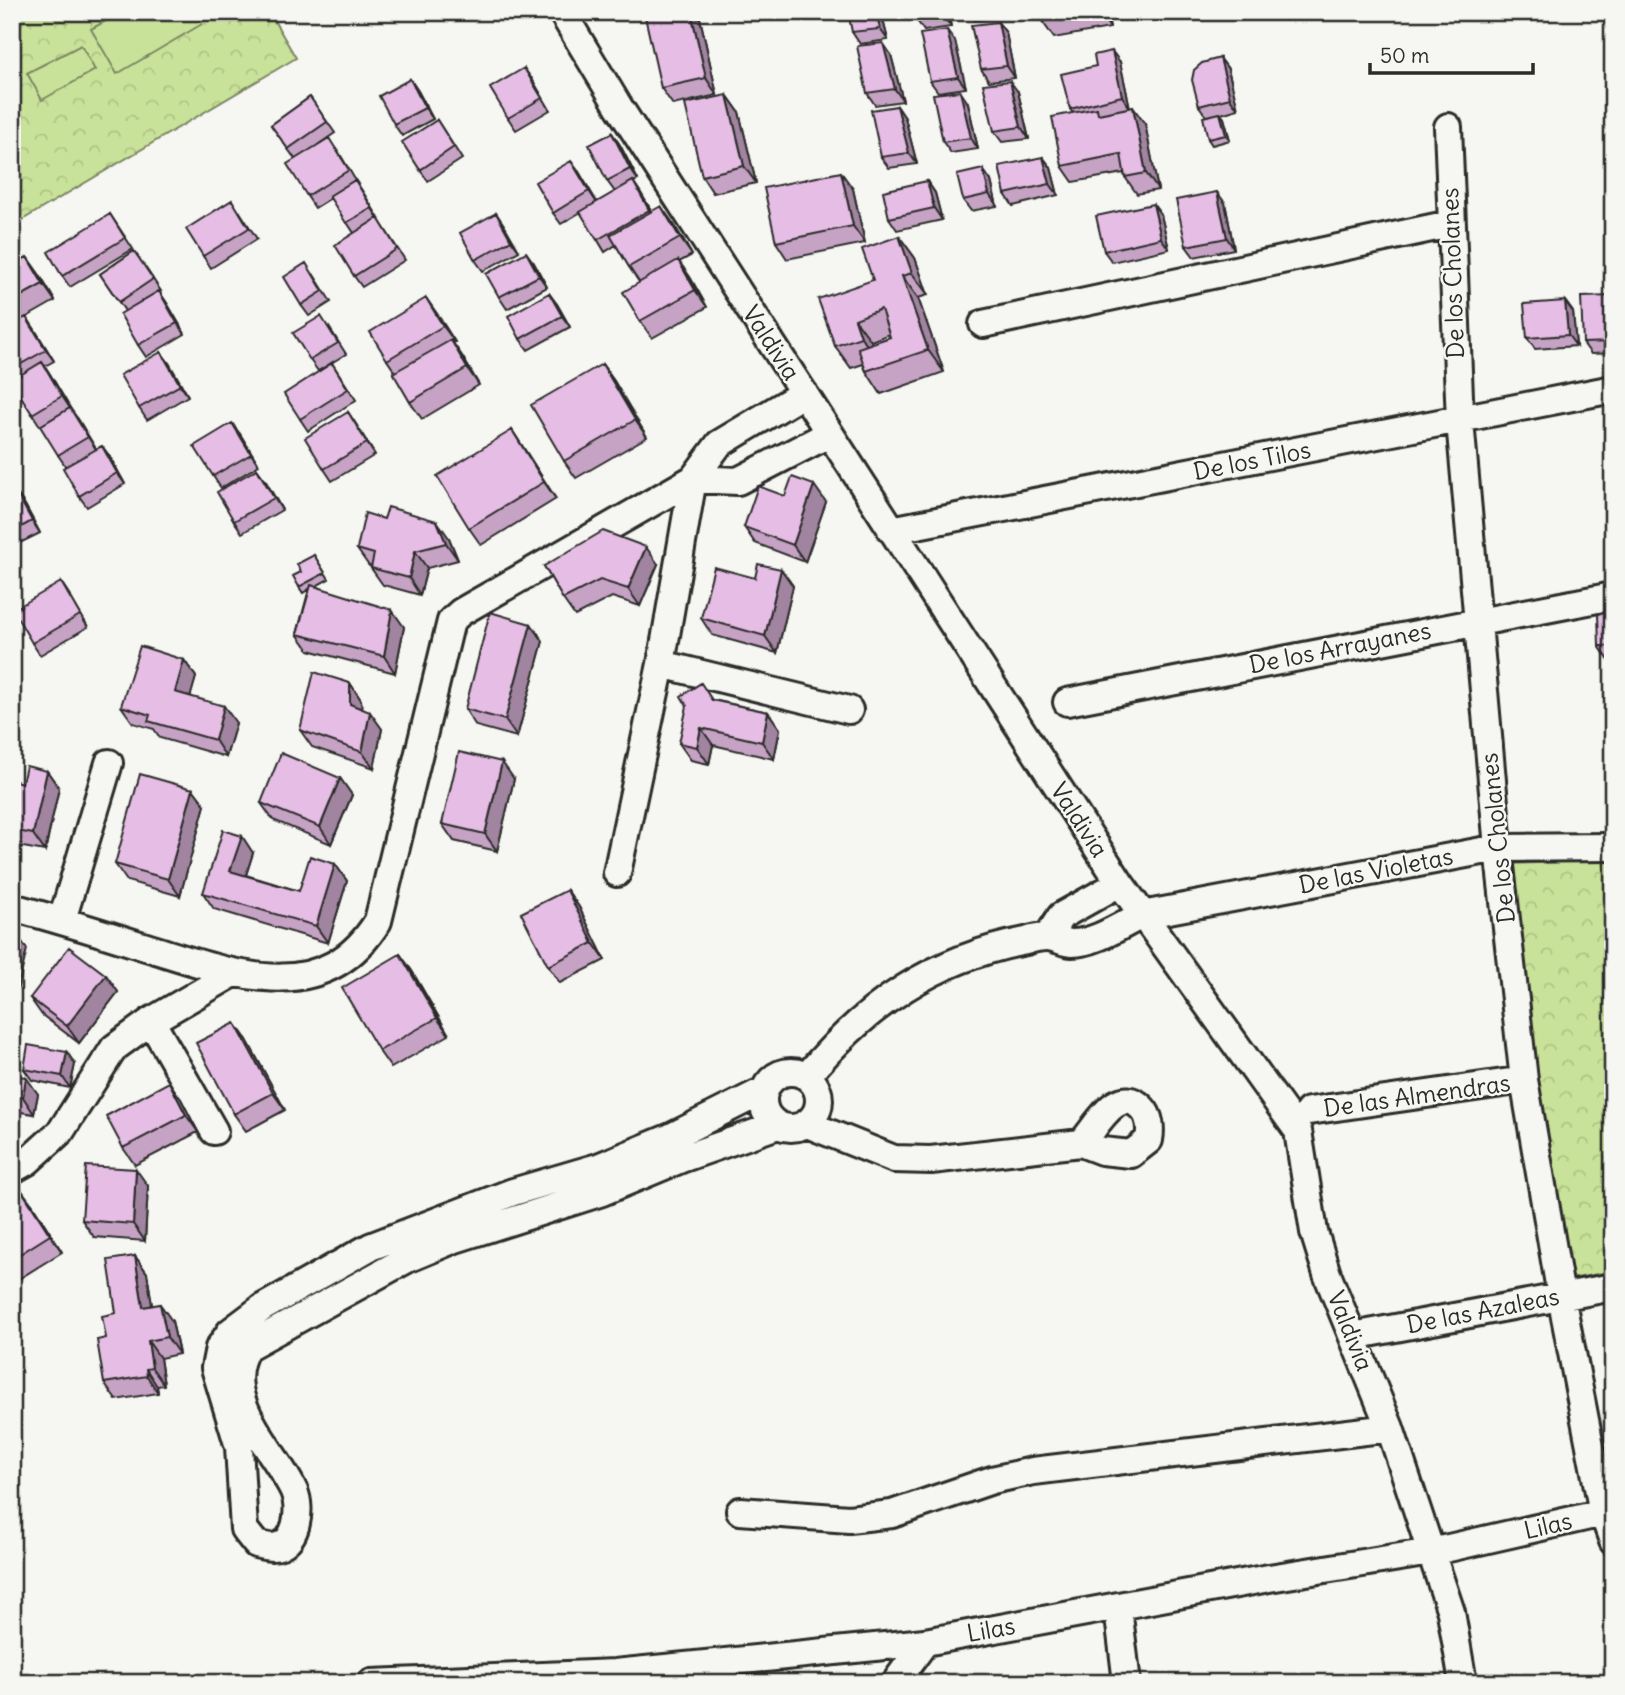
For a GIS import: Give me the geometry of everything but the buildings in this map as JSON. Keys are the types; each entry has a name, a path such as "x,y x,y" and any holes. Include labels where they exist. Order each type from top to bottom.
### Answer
{"street":[{"name":"Valdivia","path":"562,12 829,434 1120,883 1298,1131 1314,1232 1327,1274 1390,1428 1451,1612 1463,1683"},
{"name":"De los Cholanes","path":"1448,127 1460,421 1498,848 1524,1080 1561,1296 1603,1513 1613,1541"},
{"path":"983,324 1450,224"},
{"name":"De los Tilos","path":"891,530 1613,389"},
{"path":"12,907 62,920 232,974 281,979 315,974 352,955 378,921 446,633 455,616 693,479 719,444 804,393"},
{"path":"760,420 784,457"},
{"path":"693,479 738,481 829,434"},
{"path":"617,873 661,664 693,479"},
{"name":"De los Arrayanes","path":"1067,702 1478,620 1613,596"},
{"path":"661,664 849,710"},
{"path":"62,920 108,763"},
{"name":"De las Violetas","path":"1048,936 1070,944 1088,941 1142,915 1498,848 1613,847"},
{"path":"807,1076 840,1037 919,978 956,959 1048,936 1061,916 1120,883"},
{"path":"12,1170 28,1161 61,1131 114,1048 151,1021 232,974"},
{"path":"151,1021 214,1131"},
{"path":"795,1071 807,1076 818,1091 818,1109 807,1124 790,1129 778,1125 768,1117 762,1104 763,1091 770,1079 782,1072 795,1071"},
{"name":"De las Almendras","path":"1309,1111 1524,1080"},
{"path":"763,1091 671,1137 598,1167 513,1192 370,1247 262,1308 230,1332 219,1348 215,1368 239,1447 244,1529 256,1544 273,1548 286,1541 295,1528 299,1510 294,1492 241,1397 239,1360 247,1347 407,1259 455,1239 602,1192 681,1158 778,1125"},
{"path":"807,1124 894,1159 931,1160 1081,1143"},
{"name":"De las Azaleas","path":"1353,1336 1613,1287"},
{"path":"740,1511 849,1519 892,1514 992,1480 1033,1471 1390,1428"},
{"name":"Lilas","path":"371,1683 615,1673 925,1642 1269,1578 1431,1552 1603,1513"},
{"path":"1118,1608 1127,1683"},
{"path":"895,1683 925,1642"}],"green space":[{"path":"12,12 269,12 296,58 12,226"},
{"path":"122,12 195,12 202,24 117,74 91,29"},
{"path":"81,45 95,70 42,100 27,73"},
{"path":"1613,860 1613,1271 1571,1279 1534,1079 1510,864"}]}
